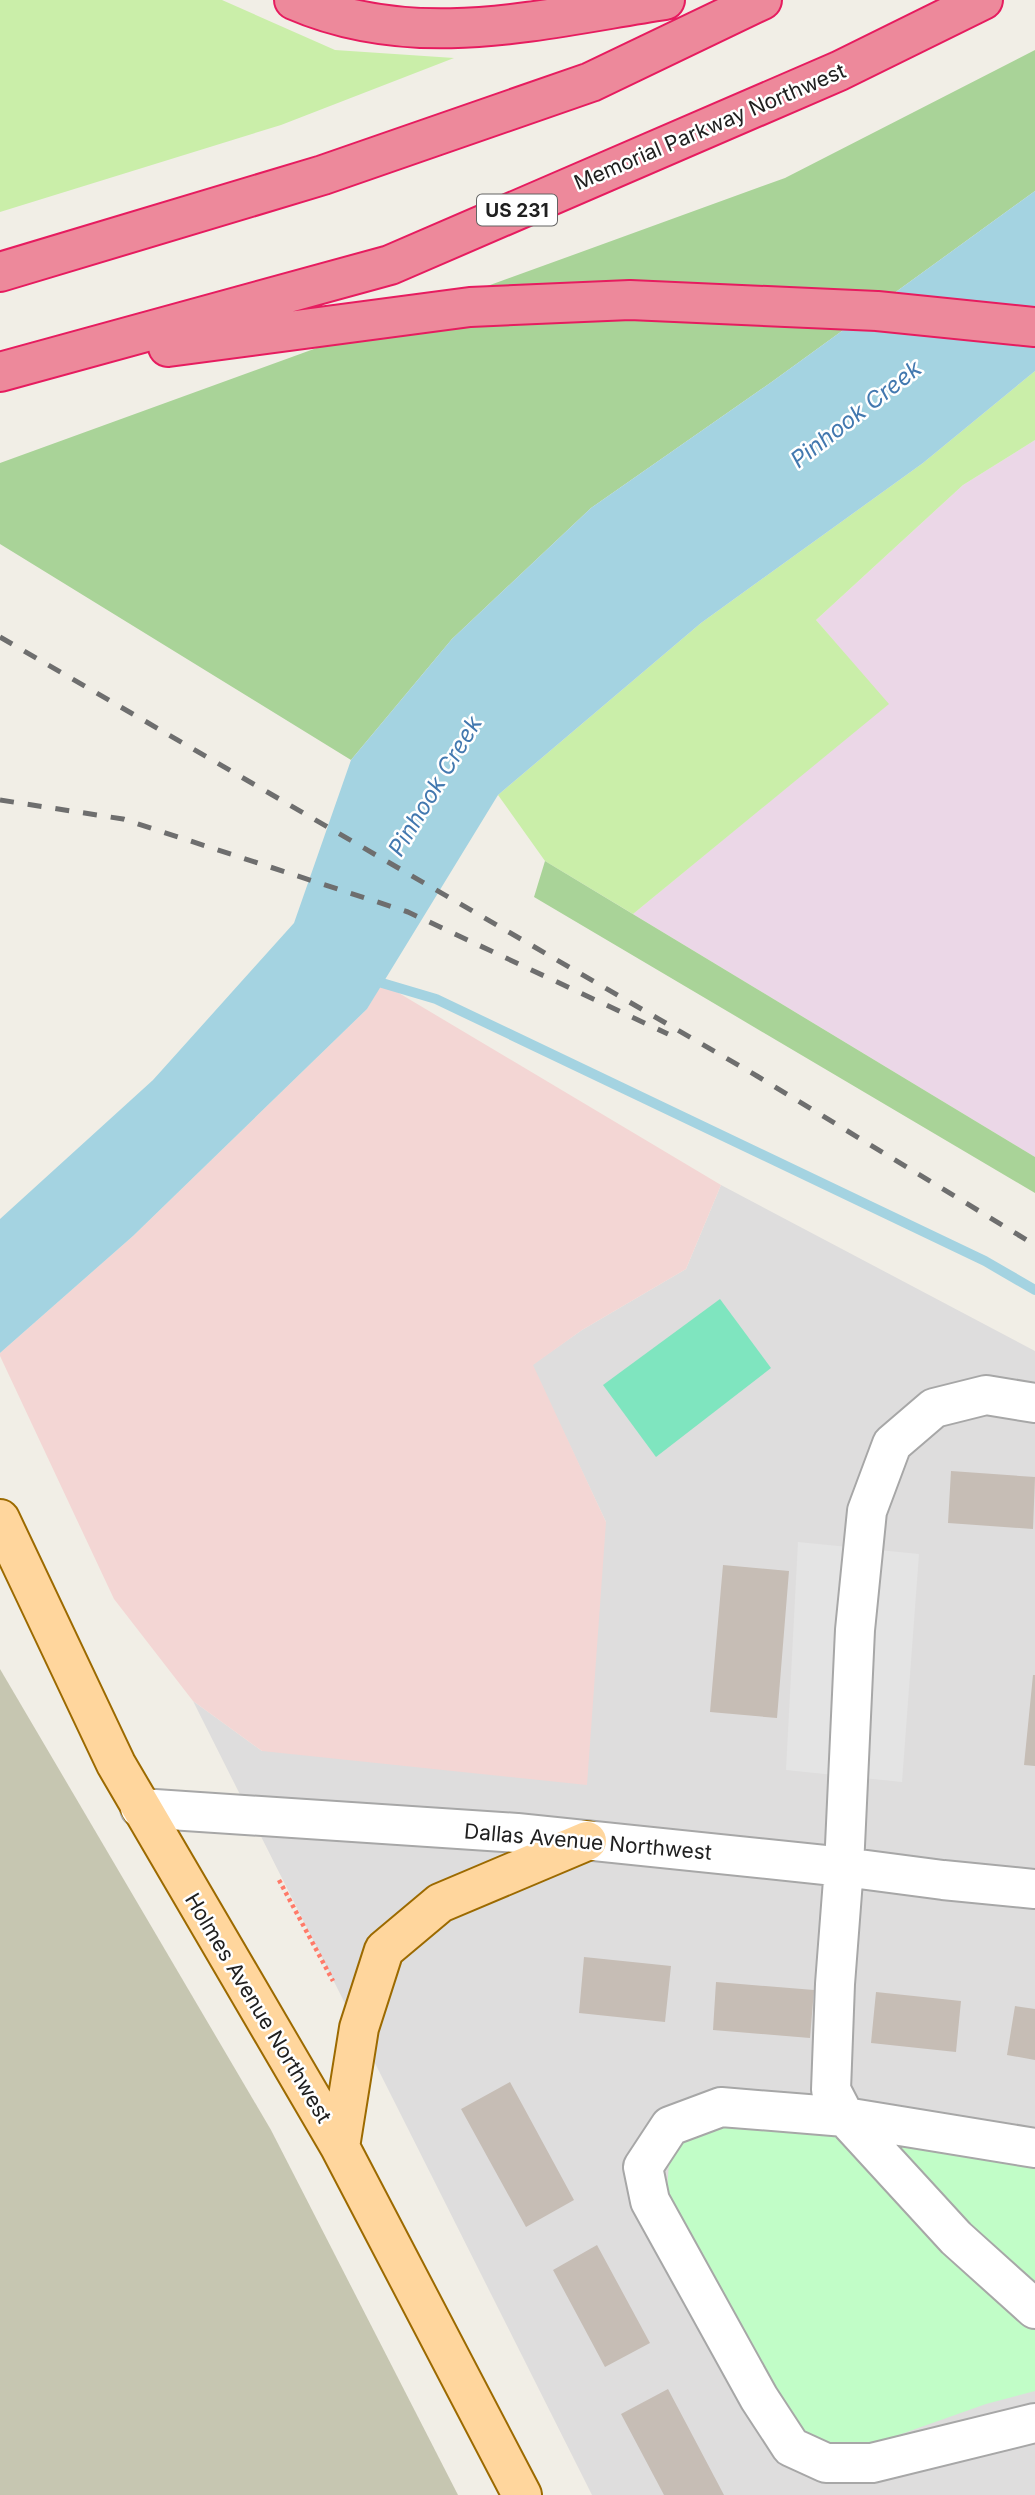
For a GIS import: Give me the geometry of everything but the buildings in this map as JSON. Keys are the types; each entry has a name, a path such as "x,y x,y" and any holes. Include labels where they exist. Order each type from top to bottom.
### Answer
{"highway":[{"path":"294,0 345,18 440,30 487,28 665,0"},
{"path":"3,271 323,175 591,82 762,0"},
{"name":"Memorial Parkway Northwest","path":"15,368 390,265 839,71 983,0"},
{"path":"15,368 470,307 631,300 877,311 1035,327"}],"main road":[{"name":"Holmes Avenue Northwest","path":"0,1519 116,1764 340,2147 522,2495"},
{"path":"340,2147 359,2028 384,1950 440,1903 587,1841"}],"street":[{"path":"1035,1403 986,1395 934,1408 892,1444 867,1511 855,1630 831,2090 845,2117 956,2238 1035,2309"},
{"name":"Dallas Avenue Northwest","path":"140,1808 504,1832 1035,1889"},
{"path":"1035,2148 845,2117 721,2107 670,2126 643,2167 650,2201 759,2398 792,2447 826,2463 872,2463 1035,2423"}],"path":[{"path":"279,1880 337,1989"}],"shaded area":[{"path":"1035,440 1035,1157 633,914 888,704 816,620 963,485"},
{"path":"382,983 721,1185 686,1269 582,1330 533,1365 606,1522 587,1785 262,1751 193,1701 114,1599 0,1356 0,1353 133,1236 367,1009"},
{"path":"721,1185 1035,1351 1035,2495 592,2495 193,1701 262,1751 606,1522 532,1365 582,1330 686,1269"},
{"path":"798,1542 919,1554 902,1782 786,1770"},
{"path":"0,1669 271,2130 458,2495 0,2495"}],"green space":[{"path":"0,0 222,0 335,50 454,58 281,125 0,212"},
{"path":"1035,50 1035,191 773,381 591,508 452,639 351,760 0,544 0,463 785,178"},
{"path":"1035,371 1035,440 963,485 816,620 889,704 633,914 545,861 498,795 701,623 923,463"},
{"path":"545,861 1035,1157 1035,1193 534,897"},
{"path":"720,1299 771,1368 656,1457 603,1385"},
{"path":"723,2121 807,2126 1035,2162 1035,2391 986,2404 859,2449 838,2452 799,2435 714,2284 667,2192 669,2162 680,2142"}],"water":[{"name":"Pinhook Creek","path":"1035,191 1035,371 923,463 701,623 498,795 367,1009 133,1236 0,1353 0,1219 153,1080 294,923 351,760 452,639 591,508 773,381"}],"waterway":[{"path":"382,983 436,999 985,1261 1035,1290"}],"railway":[{"path":"0,637 757,1076 1035,1245"},
{"path":"0,800 123,819 408,912 668,1034"}]}
